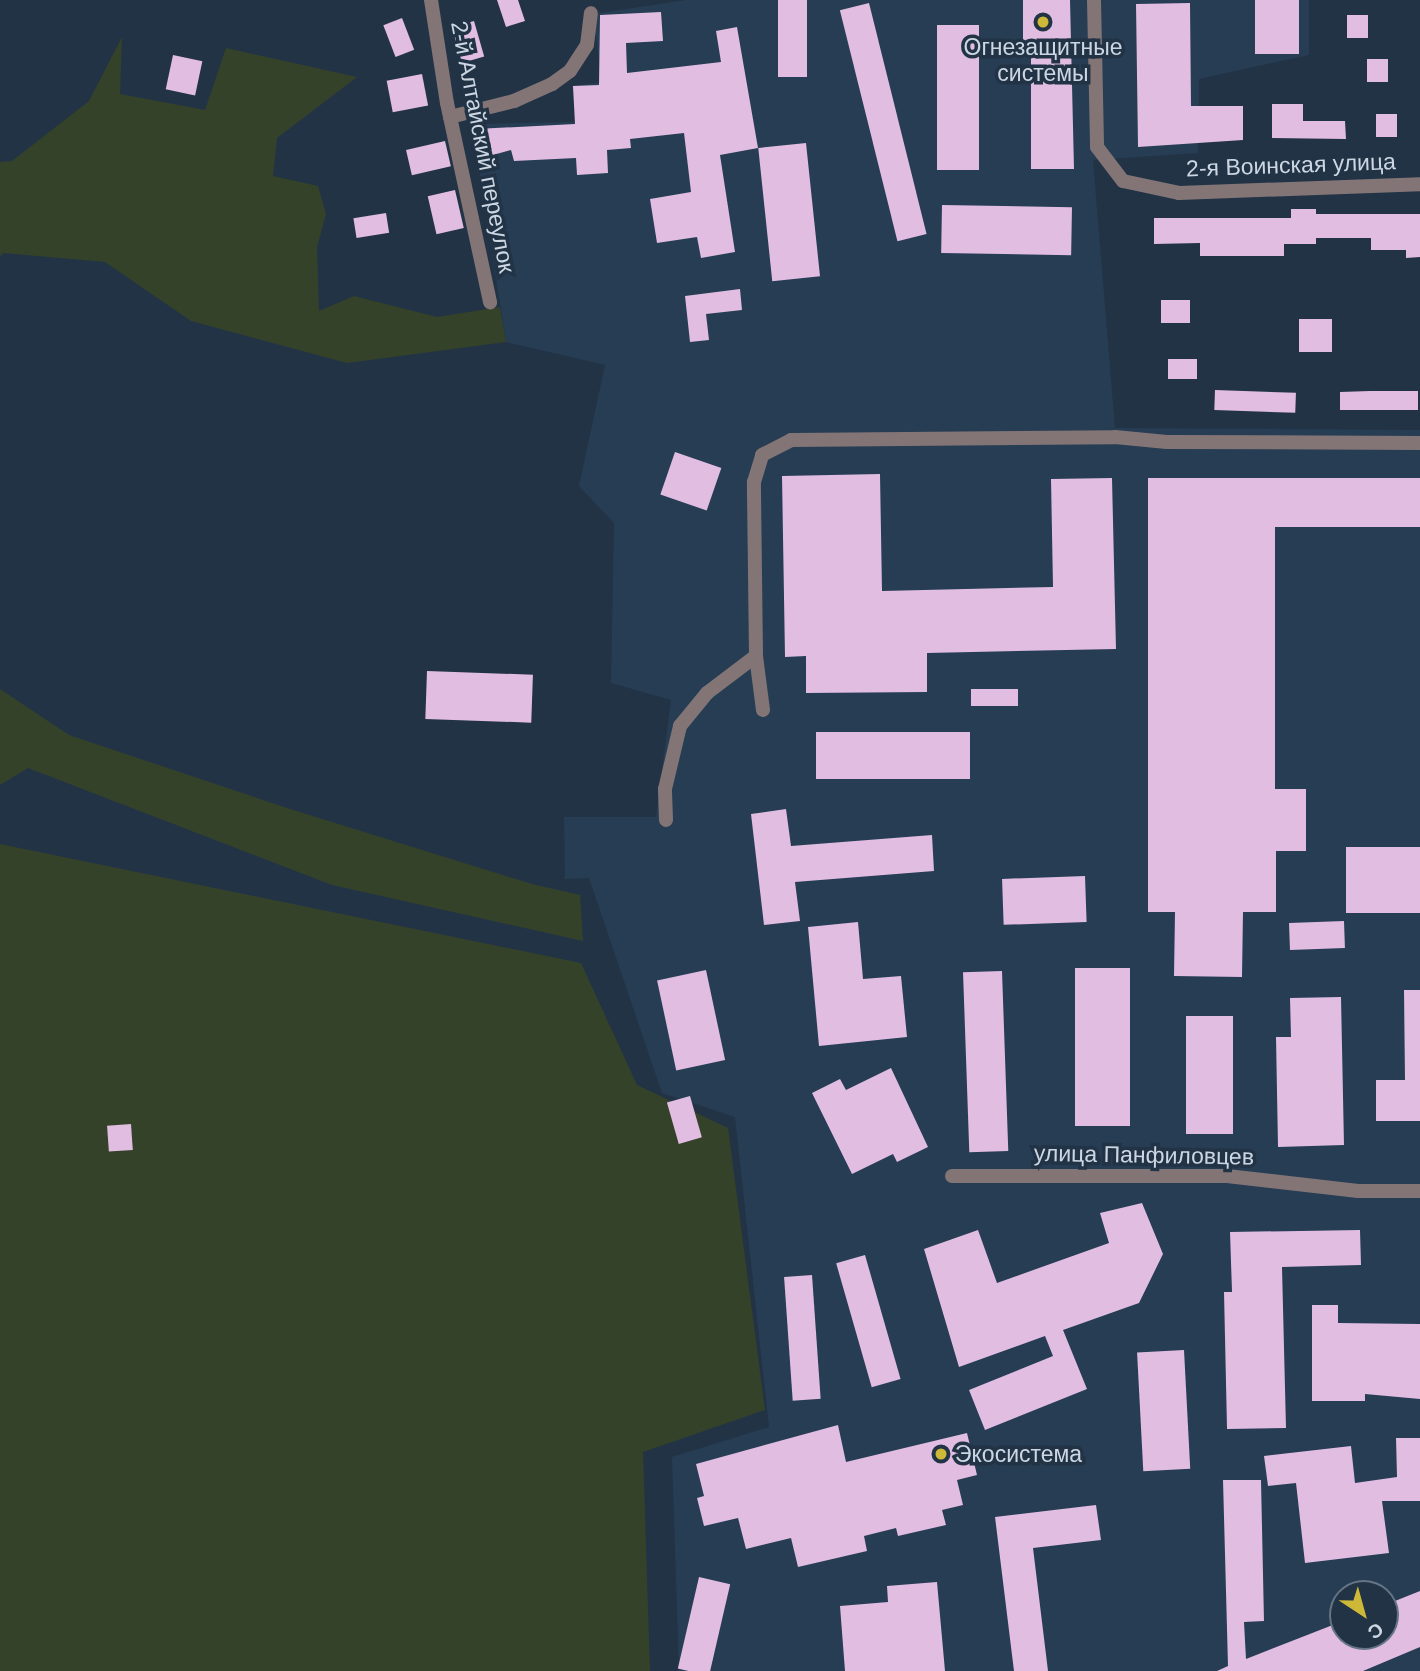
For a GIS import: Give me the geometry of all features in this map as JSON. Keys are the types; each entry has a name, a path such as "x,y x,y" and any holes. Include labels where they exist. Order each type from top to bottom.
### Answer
{"street":[{"name":"2-й Алтайский переулок","path":"431,0 450,117 490,302"},
{"name":"2-я Воинская улица","path":"1094,0 1097,147 1123,181 1179,193 1420,184"},
{"path":"450,117 514,101 552,84 570,71 587,45 591,13"},
{"path":"763,710 756,656 754,482 762,455 791,440 1115,436 1167,442 1420,443"},
{"path":"666,820 665,789 680,726 707,693 756,656"},
{"name":"улица Панфиловцев","path":"952,1176 1227,1176 1358,1191 1420,1191"}],"shaded area":[{"path":"686,0 1309,0 1309,55 1199,79 1198,153 1093,160 1115,428 1420,430 1420,1671 679,1671 672,1457 769,1427 735,1117 662,1093 589,878 565,879 564,817 656,817 671,700 611,683 614,523 579,486 605,365 506,342 472,124 577,122 572,86 602,82 593,14"}],"green space":[{"path":"122,37 120,94 205,110 226,48 357,77 277,138 273,176 318,186 326,214 317,247 319,311 354,296 437,317 500,307 506,342 347,363 191,321 105,262 3,253 0,257 0,162 12,161 89,101"},
{"path":"0,689 69,735 290,809 532,884 580,895 583,941 332,885 28,768 0,785"},
{"path":"0,844 581,963 637,1085 728,1128 765,1410 643,1452 650,1671 0,1671"}],"building":[{"path":"497,0 518,0 525,21 506,27"},
{"path":"778,0 807,0 807,77 778,77"},
{"path":"1023,0 1070,0 1074,169 1031,169 1031,42 1023,42"},
{"path":"1255,0 1299,0 1299,54 1255,54"},
{"path":"869,3 927,234 897,241 840,10"},
{"path":"1190,3 1191,106 1243,106 1243,140 1138,147 1136,4"},
{"path":"661,12 663,41 626,43 627,73 721,62 716,31 737,27 758,148 720,155 735,252 701,258 697,237 657,243 650,199 691,192 684,133 630,139 631,148 607,150 608,173 577,175 576,158 514,161 511,150 482,158 477,153 476,129 575,124 573,86 599,85 600,15"},
{"path":"1347,15 1368,15 1368,38 1347,38"},
{"path":"402,18 414,50 396,57 383,25"},
{"path":"474,21 484,57 462,63 452,27"},
{"path":"937,25 979,25 979,170 937,170"},
{"path":"173,55 202,61 195,95 166,89"},
{"path":"1367,59 1388,59 1388,82 1367,82"},
{"path":"422,74 428,105 393,112 387,81"},
{"path":"1272,104 1303,104 1303,121 1345,121 1346,139 1272,138"},
{"path":"1376,114 1397,114 1397,137 1376,137"},
{"path":"445,141 451,166 412,175 406,150"},
{"path":"806,143 820,276 772,281 758,148"},
{"path":"455,190 464,228 436,234 428,196"},
{"path":"942,205 1072,207 1071,255 941,253"},
{"path":"1291,209 1316,209 1316,214 1420,214 1420,257 1406,258 1406,250 1371,250 1371,238 1316,238 1316,244 1284,244 1284,256 1200,256 1200,243 1154,244 1154,218 1291,218"},
{"path":"386,213 389,233 357,238 353,218"},
{"path":"740,289 742,310 706,314 709,340 690,342 685,296"},
{"path":"1161,300 1190,300 1190,323 1161,323"},
{"path":"1299,319 1332,319 1332,352 1299,352"},
{"path":"1168,359 1197,359 1197,379 1168,379"},
{"path":"1215,390 1296,393 1295,413 1214,410"},
{"path":"1418,391 1418,410 1340,410 1340,392"},
{"path":"675,452 721,468 707,511 660,495"},
{"path":"880,474 882,591 1053,587 1051,479 1112,478 1116,649 927,653 927,692 806,693 806,656 785,657 782,476"},
{"path":"1148,478 1420,478 1420,527 1275,527 1275,789 1306,789 1306,851 1276,851 1276,912 1243,912 1242,977 1174,976 1175,912 1148,912"},
{"path":"427,671 533,675 531,723 425,719"},
{"path":"971,689 1018,689 1018,706 971,706"},
{"path":"816,732 970,732 970,779 816,779"},
{"path":"786,809 791,846 932,835 934,871 795,882 800,921 764,925 751,814"},
{"path":"1346,847 1420,847 1420,913 1346,913"},
{"path":"1085,876 1087,922 1004,925 1002,879"},
{"path":"1344,921 1345,948 1290,950 1289,923"},
{"path":"858,922 863,979 901,976 907,1037 819,1046 808,927"},
{"path":"1075,968 1130,968 1130,1126 1075,1126"},
{"path":"706,970 725,1060 676,1070 657,980"},
{"path":"1002,971 1008,1151 969,1152 963,972"},
{"path":"1404,990 1420,990 1420,1121 1376,1121 1376,1080 1405,1080"},
{"path":"1341,997 1344,1145 1278,1147 1276,1037 1291,1037 1290,998"},
{"path":"1186,1016 1233,1016 1233,1134 1186,1134"},
{"path":"891,1068 928,1147 897,1162 893,1154 852,1174 812,1093 840,1079 846,1090"},
{"path":"690,1096 702,1137 679,1144 667,1103"},
{"path":"131,1124 133,1150 109,1152 107,1126"},
{"path":"1142,1203 1163,1254 1139,1303 1063,1330 1087,1389 985,1430 969,1390 1053,1356 1045,1336 959,1367 924,1249 978,1230 997,1283 1109,1243 1100,1213"},
{"path":"1360,1230 1361,1265 1282,1267 1286,1428 1227,1429 1224,1292 1232,1292 1230,1232"},
{"path":"865,1255 901,1379 872,1387 836,1263"},
{"path":"812,1275 821,1399 793,1401 784,1277"},
{"path":"1312,1305 1338,1305 1338,1323 1420,1324 1420,1399 1365,1394 1365,1401 1312,1401"},
{"path":"1184,1350 1190,1469 1143,1471 1137,1352"},
{"path":"838,1425 846,1462 967,1433 977,1475 957,1480 963,1505 942,1510 946,1525 898,1536 896,1528 864,1536 867,1551 798,1567 791,1538 746,1549 738,1518 704,1526 697,1498 704,1496 696,1464"},
{"path":"1396,1438 1420,1438 1420,1501 1382,1501 1389,1553 1305,1563 1296,1483 1268,1486 1264,1456 1351,1446 1355,1483 1397,1477"},
{"path":"1223,1480 1261,1480 1264,1621 1244,1622 1246,1659 1329,1626 1329,1650 1399,1650 1399,1599 1420,1591 1420,1647 1363,1671 1217,1671 1228,1666"},
{"path":"1096,1505 1101,1540 1033,1548 1048,1671 1014,1671 995,1517"},
{"path":"699,1577 730,1584 710,1671 678,1669"},
{"path":"937,1582 945,1671 845,1671 840,1606 888,1602 887,1586"}],"place":[{"name":"Огнезащитные системы","path":"1043,22"},
{"name":"Экосистема","path":"941,1454"}]}
